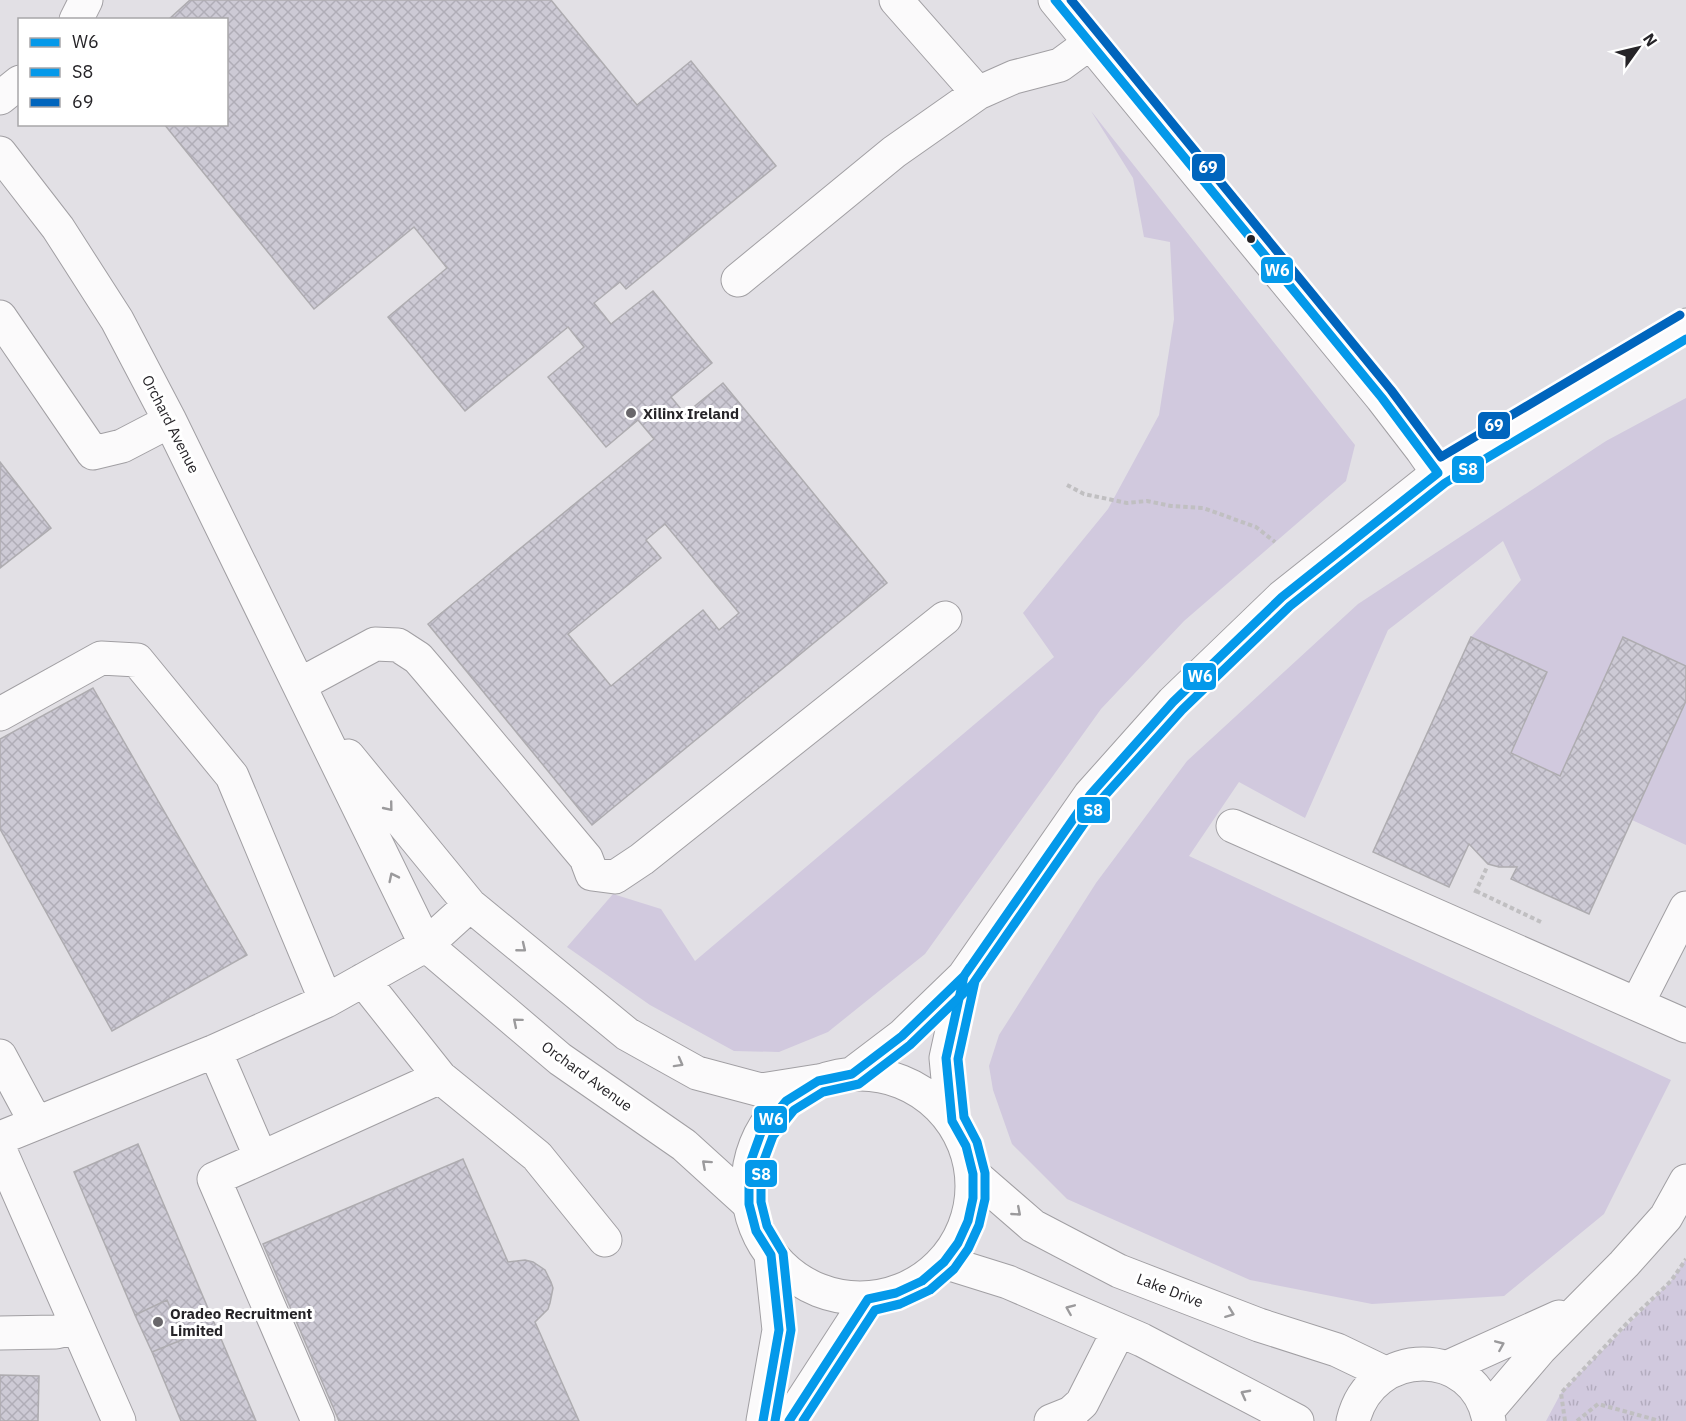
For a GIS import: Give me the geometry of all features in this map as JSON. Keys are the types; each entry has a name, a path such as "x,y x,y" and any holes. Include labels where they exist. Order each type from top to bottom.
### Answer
{"street":[{"path":"77,18 86,0"},
{"path":"896,0 978,93"},
{"path":"1054,0 1382,398 1438,473"},
{"path":"738,280 894,152 978,93 1014,77 1060,65 1090,43"},
{"path":"0,98 18,84"},
{"name":"Orchard Avenue","path":"0,153 58,228 111,311 170,421 426,945 560,1059 684,1145 749,1204"},
{"path":"0,317 93,453 122,446 170,421"},
{"path":"852,1074 902,1036 964,976 1090,795 1173,702 1282,597 1438,473 1686,325"},
{"path":"305,699 375,644 398,645 418,658 430,672 586,858 592,874 615,877 642,859 945,618"},
{"path":"0,714 101,658 137,660 232,776 326,1001"},
{"name":"Orchard Avenue","path":"305,699 470,905 627,1034 698,1073 761,1090 852,1074"},
{"path":"1233,826 1686,1026"},
{"path":"0,1138 215,1050 326,1001 426,945 470,905"},
{"path":"1637,1004 1686,908"},
{"path":"952,1121 946,1058 964,976"},
{"path":"363,980 440,1077 537,1156 605,1240"},
{"path":"215,1050 261,1158"},
{"path":"0,1056 36,1123"},
{"path":"818,1081 786,1101 762,1130 749,1166 749,1204 756,1231 771,1255 798,1280 831,1295 868,1299 896,1293 922,1281 944,1262 958,1244 968,1221 973,1198 973,1173 966,1146 952,1121 925,1094 890,1077 852,1074"},
{"path":"318,1421 213,1179 440,1077"},
{"path":"0,1150 119,1421"},
{"name":"Lake Drive","path":"973,1173 1033,1226 1119,1271 1259,1325 1337,1350 1385,1373"},
{"path":"1353,1421 1356,1407 1368,1388 1385,1373 1404,1365 1426,1364 1446,1368 1464,1378 1478,1393 1488,1416 1539,1349 1624,1264 1666,1217 1686,1180"},
{"path":"763,1421 779,1330 771,1255"},
{"path":"944,1262 1008,1282 1142,1340 1297,1421"},
{"path":"789,1421 868,1299"},
{"path":"1446,1368 1528,1333 1582,1305"},
{"path":"0,1333 56,1332 77,1327"},
{"path":"1051,1421 1071,1413 1082,1402 1119,1330"},
{"path":"103,1421 104,1389"}],"path":[{"path":"1067,485 1084,494 1127,503 1147,501 1171,506 1203,508 1256,527 1275,542"},
{"path":"1564,1421 1561,1393 1627,1323 1671,1281 1686,1259"},
{"path":"1577,1421 1598,1404 1660,1421"}],"green space":[{"path":"1091,111 1355,445 1346,481 1184,621 1101,709 925,954 828,1032 779,1052 734,1051 650,1005 567,947 613,894 661,909 695,961 1054,657 1023,613 1108,509 1159,415 1174,319 1170,242 1144,237 1133,178"},
{"path":"1686,398 1686,666 1623,637 1560,776 1511,753 1547,672 1471,637 1521,580 1503,541 1388,630 1305,818 1239,782 1189,856 1671,1080 1604,1214 1504,1296 1372,1304 1250,1280 1067,1199 1012,1144 993,1090 989,1066 999,1035 1096,883 1187,761 1358,604 1606,441"},
{"path":"1686,701 1686,845 1632,820"},
{"path":"1686,1259 1686,1421 1546,1421 1561,1393 1671,1281"}],"building":[{"name":"Xilinx Ireland","path":"190,0 551,0 637,105 691,61 776,166 626,289 620,282 594,303 611,324 653,291 712,363 671,397 685,414 723,383 887,583 592,825 428,624 654,439 638,420 606,447 548,377 584,347 568,327 465,411 388,317 447,268 414,227 314,309 166,126 228,126 228,18 170,18","holes":["665,524 739,613 719,630 703,610 611,686 568,634 661,558 646,540"]},
{"path":"0,462 51,528 0,568"},
{"path":"1471,637 1547,672 1511,753 1560,776 1623,637 1686,666 1686,701 1589,914 1511,879 1517,867 1499,867 1488,864 1469,844 1449,887 1373,852"},
{"path":"93,688 247,955 112,1031 0,829 0,739"},
{"path":"138,1144 256,1421 181,1421 152,1352 184,1339 167,1300 135,1315 74,1172"},
{"path":"463,1159 508,1262 525,1260 533,1262 545,1270 551,1282 553,1288 548,1309 535,1322 579,1421 339,1421 263,1244"},
{"name":"Oradeo Recruitment Limited","path":"167,1300 184,1339 152,1352 135,1315"},
{"path":"0,1375 39,1376 38,1421 0,1421"}],"transit line":[{"name":"W6","path":"1055,0 1382,398 1438,473"},
{"name":"69","path":"1071,0 1391,390 1441,457 1680,315"},
{"name":"S8","path":"775,1421 791,1330 783,1253 767,1226 761,1202 761,1168 773,1136 794,1110 823,1092 859,1084 910,1045 972,985 1099,802 1182,710 1290,606 1445,483 1686,339"},
{"name":"W6","path":"763,1421 779,1330 771,1255 756,1231 749,1204 749,1166 762,1130 786,1101 818,1081 852,1074 902,1036 964,976 1090,795 1173,702 1282,597 1438,473"},
{"name":"W6","path":"789,1421 868,1299 896,1293 922,1281 944,1262 958,1243 968,1221 973,1198 973,1174 966,1146 952,1121 946,1058 964,976 970,967"},
{"name":"S8","path":"803,1421 875,1310 900,1304 930,1290 954,1269 968,1249 979,1225 985,1199 985,1173 977,1142 964,1117 958,1059 975,981 982,971"}],"place":[{"name":"Xilinx Ireland","path":"631,413"},
{"name":"Oradeo Recruitment Limited","path":"158,1322"}]}
